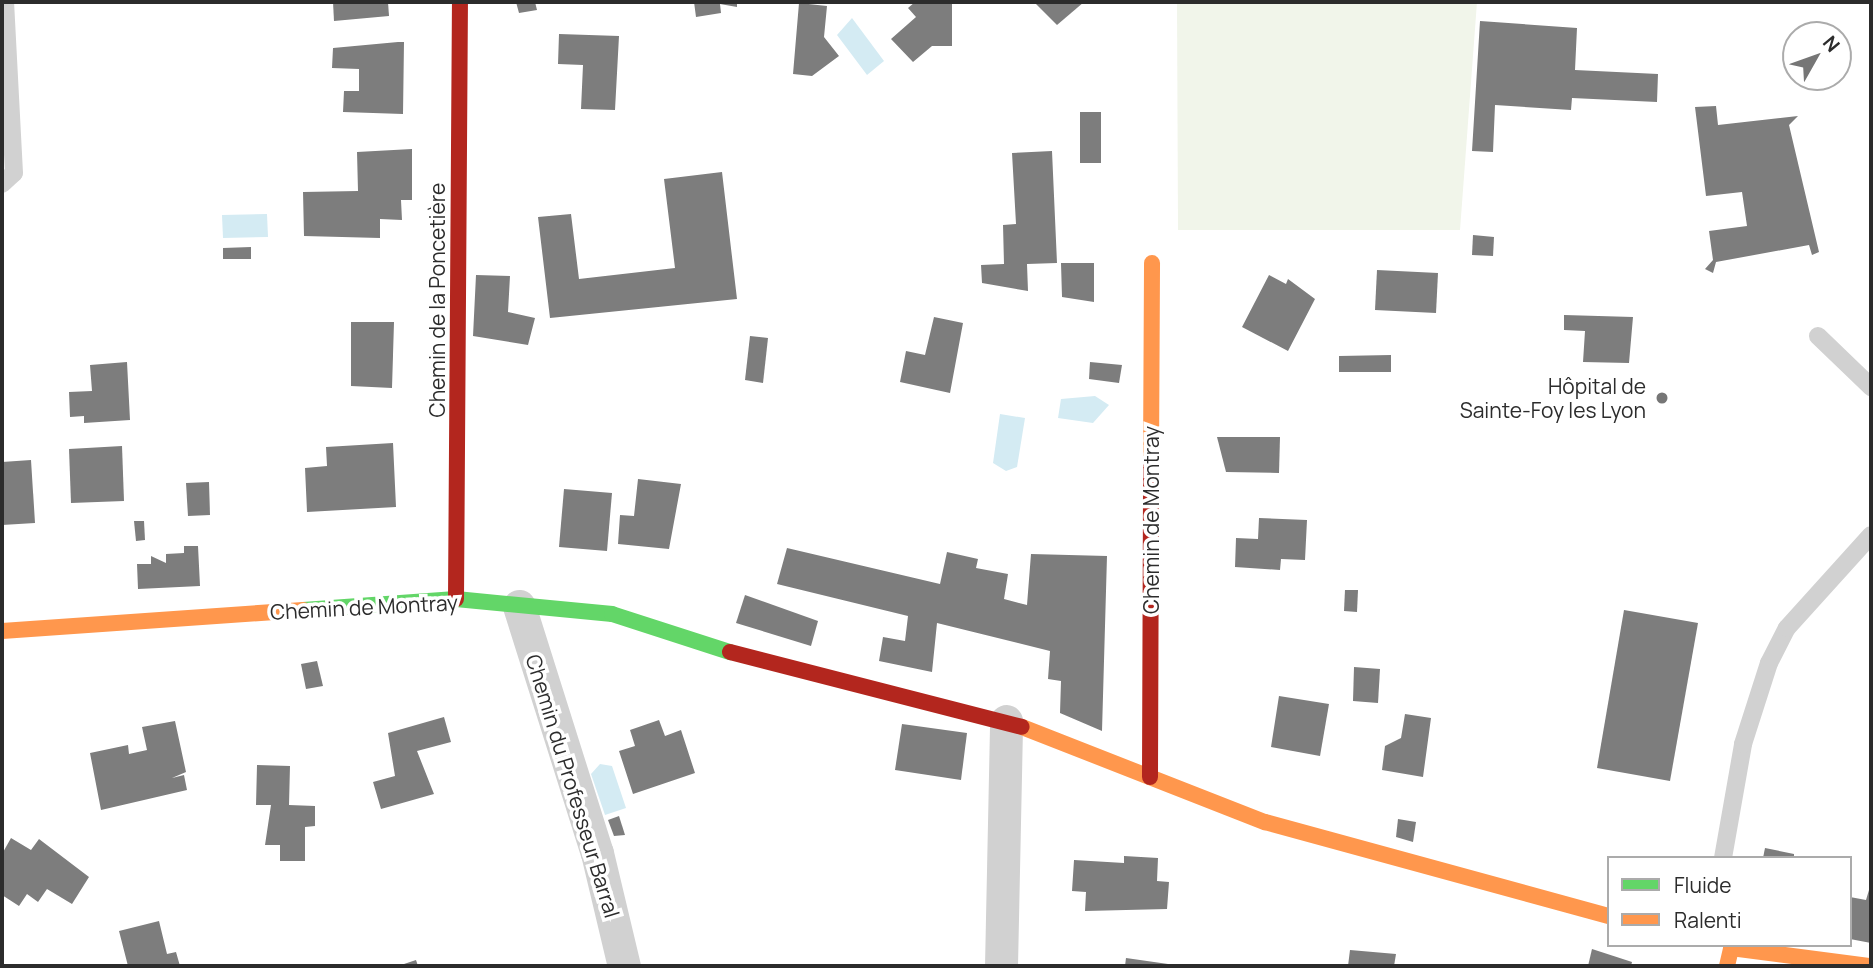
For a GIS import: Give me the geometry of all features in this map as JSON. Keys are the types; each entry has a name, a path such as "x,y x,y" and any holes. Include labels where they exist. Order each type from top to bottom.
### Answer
{"street":[{"name":"Chemin de la Poncetière","path":"456,599 460,2"},
{"name":"Chemin de Montray","path":"1150,777 1152,262"},
{"name":"Chemin de Montray","path":"2,631 456,599 612,614 809,677 1006,721 1265,822 1607,915"},
{"name":"Chemin du Professeur Barral","path":"519,606 597,853 624,966"},
{"path":"1001,966 1006,721"},
{"path":"1727,951 1869,966"}],"lane":[{"path":"2,184 14,173 5,2"},
{"path":"1818,336 1871,387"},
{"path":"1723,856 1743,744 1769,663 1787,628 1871,535"}],"shaded area":[{"path":"1177,2 1477,2 1460,230 1178,230"}],"water":[{"path":"852,18 884,61 867,75 837,35"},
{"path":"267,214 268,237 223,238 222,215"},
{"path":"1095,396 1109,405 1093,423 1058,418 1061,399"},
{"path":"1000,414 1025,418 1017,467 1006,471 993,463"},
{"path":"600,764 612,766 626,808 605,815 591,774"}],"building":[{"path":"333,2 388,2 389,16 334,21"},
{"path":"516,2 535,2 537,10 519,13"},
{"path":"694,2 737,2 737,7 720,4 721,13 696,17"},
{"path":"915,2 952,2 952,46 932,46 913,62 891,39 916,17 908,8"},
{"path":"1034,2 1084,2 1057,25"},
{"path":"799,3 827,6 824,37 839,56 812,76 793,74"},
{"path":"1480,21 1577,28 1575,70 1658,74 1657,102 1572,98 1571,110 1495,105 1493,152 1472,151"},
{"path":"559,34 619,36 615,110 581,109 583,65 558,64"},
{"path":"404,42 403,114 343,112 344,91 359,91 359,69 332,68 333,48"},
{"path":"1716,106 1718,125 1798,116 1789,125 1819,252 1812,255 1809,245 1716,262 1713,273 1705,269 1713,260 1709,231 1747,226 1742,192 1706,196 1695,107"},
{"path":"1080,112 1101,112 1101,163 1080,163"},
{"path":"412,149 412,200 401,200 402,220 380,219 380,238 304,236 303,192 358,191 357,152"},
{"path":"1052,151 1057,263 1027,264 1028,291 982,283 981,265 1004,264 1003,225 1016,224 1012,153"},
{"path":"722,172 737,299 550,318 538,217 571,214 579,279 675,268 664,179"},
{"path":"1473,235 1494,237 1493,256 1472,255"},
{"path":"251,247 251,259 223,259 223,248"},
{"path":"1061,263 1094,263 1094,302 1062,297"},
{"path":"1377,270 1438,273 1436,313 1375,310"},
{"path":"476,275 510,276 508,312 535,318 528,345 473,336"},
{"path":"1269,275 1286,284 1288,279 1315,299 1288,351 1242,327"},
{"path":"1564,315 1633,317 1629,363 1583,362 1585,331 1564,330"},
{"path":"934,317 963,323 950,393 900,382 906,351 925,355"},
{"path":"351,322 394,322 392,388 351,386"},
{"path":"750,336 768,338 763,383 745,380"},
{"path":"1391,355 1391,372 1339,372 1339,356"},
{"path":"127,362 130,420 84,423 84,416 70,417 69,392 92,391 90,365"},
{"path":"1090,362 1122,365 1119,383 1089,379"},
{"path":"1217,437 1280,437 1279,473 1226,472"},
{"path":"393,443 396,507 307,512 305,468 327,466 326,447"},
{"path":"122,446 124,501 71,503 69,449"},
{"path":"31,460 35,523 2,525 2,462"},
{"path":"638,479 681,484 669,549 618,544 620,515 634,516"},
{"path":"209,482 210,515 188,516 186,483"},
{"path":"564,489 612,493 607,551 559,547"},
{"path":"1259,518 1307,520 1305,560 1281,559 1280,570 1235,567 1236,538 1258,539"},
{"path":"134,521 144,521 145,540 136,541"},
{"path":"184,546 198,546 200,586 138,589 137,564 151,564 151,556 166,563 166,554 184,553"},
{"path":"787,548 940,584 947,552 978,559 976,568 1008,574 1004,599 1027,605 1031,554 1107,556 1102,731 1060,713 1061,681 1048,679 1050,651 937,623 932,672 879,661 883,637 905,641 908,616 777,584"},
{"path":"1345,590 1358,590 1357,612 1344,611"},
{"path":"745,595 818,621 811,646 736,623"},
{"path":"1624,610 1698,623 1670,781 1597,768"},
{"path":"317,661 323,686 306,689 301,664"},
{"path":"1354,667 1380,669 1378,703 1353,701"},
{"path":"1279,696 1329,704 1320,756 1271,747"},
{"path":"1405,714 1431,718 1423,777 1382,770 1385,746 1401,738"},
{"path":"444,717 451,742 417,751 434,794 381,809 373,782 395,776 388,733"},
{"path":"659,720 665,736 681,730 695,773 633,794 619,751 635,746 630,730"},
{"path":"175,721 186,772 172,778 184,775 187,790 101,810 90,753 128,745 129,754 147,750 142,727"},
{"path":"902,724 967,733 961,780 895,770"},
{"path":"257,765 290,766 289,805 315,806 315,826 305,827 305,861 280,861 280,845 265,845 271,805 256,805"},
{"path":"619,816 625,835 614,836 608,820"},
{"path":"1398,819 1416,822 1413,842 1396,837"},
{"path":"11,838 31,850 39,839 89,877 72,904 47,889 38,902 27,894 19,906 2,895 2,854"},
{"path":"1765,848 1794,854 1794,856 1763,856"},
{"path":"1124,856 1158,858 1157,881 1169,882 1167,909 1085,911 1086,892 1072,891 1074,860 1124,863"},
{"path":"1871,890 1871,943 1852,939 1852,897 1866,900"},
{"path":"159,921 167,954 176,952 180,966 128,966 119,931"},
{"path":"1592,949 1632,962 1631,966 1588,966"},
{"path":"1350,950 1396,954 1394,966 1348,966"},
{"path":"1126,958 1175,965 1125,966"},
{"path":"416,960 418,966 398,966"}],"traffic: fast":[{"path":"303,610 456,599 612,614 730,652"}],"traffic: slow":[{"path":"1151,459 1152,263"},
{"path":"2,631 303,610"},
{"path":"1022,727 1265,822 1607,915"},
{"path":"1727,966 1731,948 1869,966"}],"traffic: jam":[{"path":"456,599 460,2"},
{"path":"1150,777 1151,459"},
{"path":"730,652 1022,727"}],"place":[{"name":"Hôpital de Sainte-Foy les Lyon","path":"1662,398"}]}
